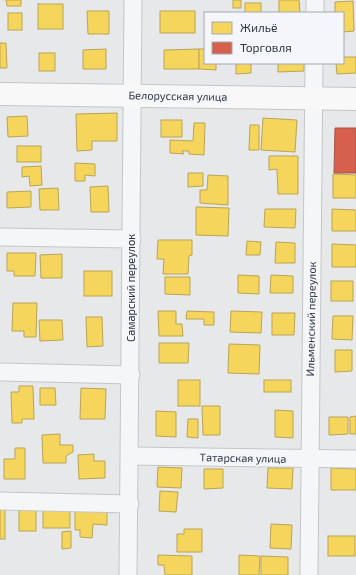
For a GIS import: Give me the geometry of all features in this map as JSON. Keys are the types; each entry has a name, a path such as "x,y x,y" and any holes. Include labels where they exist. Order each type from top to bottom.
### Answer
{"main road":[{"name":"Белорусская улица","path":"0,94 356,99"}],"street":[{"name":"Самарский переулок","path":"128,575 131,456 133,0"},
{"path":"315,0 315,12"},
{"name":"Ильменский переулок","path":"309,575 308,459 314,64"},
{"path":"0,237 132,239"},
{"path":"0,372 131,375"},
{"name":"Татарская улица","path":"131,456 356,459"},
{"path":"0,501 130,504"}],"building: Жильё":[{"path":"6,0 21,0 21,6 7,6"},
{"path":"233,0 241,0 241,8 233,8"},
{"path":"279,0 299,0 300,12 279,12"},
{"path":"353,1 354,31 344,32 344,12 335,12 335,2"},
{"path":"245,3 261,3 261,12 245,12"},
{"path":"38,4 63,4 63,29 38,29"},
{"path":"87,11 109,11 109,34 88,34"},
{"path":"160,11 195,11 195,33 160,33"},
{"path":"8,13 22,13 22,30 8,30"},
{"path":"0,43 6,43 7,68 0,68"},
{"path":"106,49 106,69 83,69 83,50"},
{"path":"199,49 199,69 164,69 164,50"},
{"path":"199,49 204,49 204,64 216,64 216,70 199,69"},
{"path":"39,53 55,53 55,71 39,71"},
{"path":"344,57 356,57 356,73 337,74 336,64 344,64"},
{"path":"236,64 251,64 251,73 236,74"},
{"path":"278,64 304,64 304,71 278,72"},
{"path":"117,113 117,141 92,141 92,150 77,151 76,114"},
{"path":"27,116 28,136 8,137 7,117"},
{"path":"263,118 297,120 295,152 261,150"},
{"path":"161,120 182,120 182,137 161,137"},
{"path":"194,123 205,123 204,155 189,154 189,151 182,151 184,154 170,153 170,140 193,141"},
{"path":"250,125 259,125 259,150 249,150"},
{"path":"17,146 41,146 41,162 17,162"},
{"path":"269,156 298,156 298,194 278,194 277,169 269,170"},
{"path":"75,163 95,164 95,176 85,175 85,181 75,181"},
{"path":"41,166 42,185 30,186 29,176 22,177 22,167"},
{"path":"188,173 203,173 203,186 188,187"},
{"path":"333,174 356,175 356,198 333,198"},
{"path":"208,175 228,176 228,205 200,203 200,190 207,190"},
{"path":"108,186 109,212 91,212 90,187"},
{"path":"58,188 59,210 40,210 39,189"},
{"path":"31,191 31,207 7,208 7,192"},
{"path":"196,207 229,208 228,236 196,235"},
{"path":"265,209 296,209 295,228 264,227"},
{"path":"332,209 356,210 356,231 332,231"},
{"path":"158,240 192,240 192,255 189,256 188,274 163,274 164,259 157,259"},
{"path":"247,241 261,242 260,255 246,255"},
{"path":"276,242 295,243 295,263 275,263"},
{"path":"332,244 356,245 356,267 332,267"},
{"path":"7,253 36,253 35,276 14,276 14,271 7,271"},
{"path":"62,254 62,278 41,278 40,255"},
{"path":"84,271 112,271 112,296 84,296"},
{"path":"238,275 259,276 259,294 238,293"},
{"path":"271,275 293,276 293,293 270,293"},
{"path":"165,277 190,277 190,295 165,294"},
{"path":"331,281 353,281 353,301 331,301"},
{"path":"13,303 37,303 36,337 24,337 24,331 12,331"},
{"path":"158,311 176,311 176,324 182,324 183,336 159,336"},
{"path":"187,311 214,312 214,325 204,325 204,319 186,319"},
{"path":"231,311 262,312 261,333 230,332"},
{"path":"272,313 295,313 294,335 272,335"},
{"path":"333,316 353,316 352,340 332,339"},
{"path":"86,317 102,317 103,346 87,347"},
{"path":"39,320 62,320 63,340 40,341"},
{"path":"159,343 189,343 188,363 159,363"},
{"path":"229,344 260,345 259,374 228,373"},
{"path":"335,350 352,350 352,371 335,372"},
{"path":"178,380 200,380 200,406 178,406"},
{"path":"264,380 291,380 291,392 264,392"},
{"path":"19,386 33,386 34,419 22,419 22,423 12,423 11,392 19,392"},
{"path":"40,388 55,388 56,405 40,405"},
{"path":"81,388 106,389 105,419 80,419"},
{"path":"202,406 220,406 220,435 203,435"},
{"path":"275,410 293,411 293,438 275,437"},
{"path":"156,411 176,412 176,437 156,436"},
{"path":"356,416 356,434 350,434 350,417"},
{"path":"329,417 348,417 348,434 329,435"},
{"path":"188,419 198,419 198,438 187,437"},
{"path":"60,434 60,445 73,445 73,452 66,456 66,463 43,463 42,435"},
{"path":"15,448 25,448 25,479 4,479 4,459 15,459"},
{"path":"94,454 94,461 105,461 105,478 79,479 78,455"},
{"path":"158,467 182,468 181,488 157,487"},
{"path":"268,468 293,468 292,489 267,488"},
{"path":"331,468 356,469 356,490 331,490"},
{"path":"204,469 223,469 223,488 204,489"},
{"path":"160,491 178,492 176,512 159,511"},
{"path":"0,507 5,507 5,539 0,539"},
{"path":"75,509 107,509 107,525 93,524 92,538 80,537 80,530 75,530"},
{"path":"19,510 36,510 36,531 19,531"},
{"path":"43,510 70,510 70,528 43,528"},
{"path":"271,524 292,525 291,549 270,548"},
{"path":"184,529 202,529 202,552 177,552 177,534 184,534"},
{"path":"71,531 71,548 62,549 62,532"},
{"path":"328,536 355,536 355,556 328,556"},
{"path":"158,555 192,556 192,575 165,575 164,565 158,565"},
{"path":"239,555 260,556 259,575 239,575"},
{"path":"261,556 288,557 288,575 261,575"}],"building: Торговля":[{"path":"335,128 356,128 356,173 334,173"}]}
